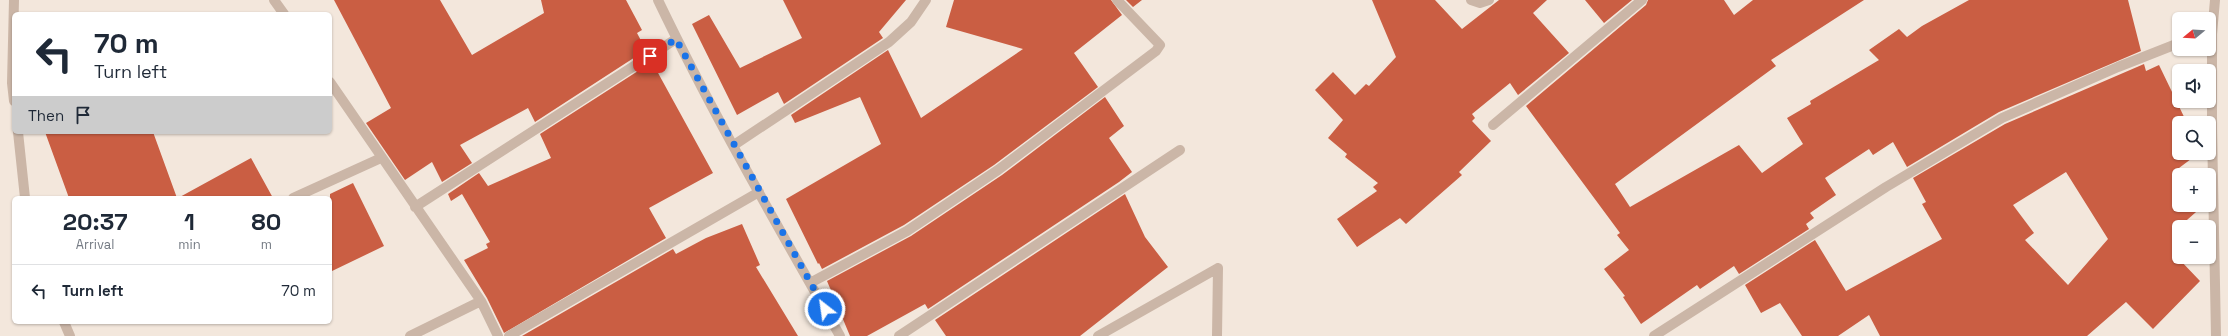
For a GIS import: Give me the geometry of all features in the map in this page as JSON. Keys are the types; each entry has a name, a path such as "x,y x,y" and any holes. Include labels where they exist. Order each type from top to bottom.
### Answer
{"street":[{"path":"14,0 14,12"},
{"path":"274,0 283,12"},
{"path":"658,0 676,39 759,192 840,336"},
{"path":"734,145 889,42 912,22 926,0"},
{"path":"810,283 907,231 998,170 1156,51 1160,45 1118,0"},
{"path":"1470,0 1480,3 1489,0"},
{"path":"1493,125 1642,0"},
{"path":"2213,12 2215,0"},
{"path":"415,207 676,39"},
{"path":"1654,336 1886,187 2002,118 2126,64 2172,46"},
{"path":"2210,56 2216,336"},
{"path":"332,85 481,301 498,336"},
{"path":"18,134 25,196"},
{"path":"899,336 1180,150"},
{"path":"297,196 381,158"},
{"path":"509,336 759,192"},
{"path":"1098,336 1218,268 1217,336"},
{"path":"410,336 481,301"},
{"path":"65,324 70,336"}],"building":[{"path":"334,0 440,0 472,55 544,13 541,0 626,0 642,30 637,33 646,50 535,122 528,108 460,145 472,163 442,182 432,162 405,180 366,123 391,108"},
{"path":"783,0 906,0 879,32 883,38 784,104 778,92 737,115 692,24 709,15 740,68 802,38"},
{"path":"954,0 1111,0 1122,15 1074,53 1098,87 994,165 904,225 822,269 819,263 818,264 786,199 881,144 860,97 795,123 791,115 888,50 921,118 1023,49 946,27"},
{"path":"1126,0 1142,0 1133,7"},
{"path":"1372,0 1435,0 1462,29 1499,0 1547,0 1533,13 1569,53 1518,95 1510,83 1472,114 1475,118 1472,121 1491,141 1459,172 1462,175 1406,224 1400,218 1357,247 1337,219 1377,191 1373,187 1378,183 1345,157 1347,154 1328,138 1343,120 1315,90 1333,72 1355,95 1366,84 1369,86 1396,57"},
{"path":"1585,0 1632,0 1604,23"},
{"path":"1648,0 1724,0 1734,15 1753,0 1864,0 1771,60 1776,66 1615,184 1630,207 1739,145 1762,173 1803,144 1787,118 1811,104 1810,101 1879,60 1869,50 1899,29 1907,37 1922,26 1969,0 2128,0 2141,51 1999,112 1907,167 1893,142 1873,155 1869,149 1825,178 1836,195 1810,213 1814,218 1806,224 1809,229 1739,274 1734,266 1700,289 1697,285 1641,324 1623,297 1625,296 1604,269 1629,250 1617,235 1620,233 1526,106 1646,5"},
{"path":"652,62 713,173 649,208 666,238 504,333 487,298 464,260 488,248 486,244 490,242 462,194 451,201 448,194 479,173 488,186 551,158 540,134"},
{"path":"2144,64 2146,71 2159,65 2172,92 2172,108 2180,108 2184,116 2172,116 2172,160 2190,160 2179,168 2172,168 2172,212 2196,212 2187,220 2172,220 2172,264 2184,264 2200,281 2153,329 2126,302 2087,336 1880,336 1869,315 1838,336 1802,336 1780,303 1761,313 1745,285 1815,240 1846,291 1942,239 1922,204 1926,202 1913,178 2005,124","holes":["2066,172 2108,239 2068,285 2025,240 2034,233 2013,205"]},
{"path":"1105,97 1124,126 1109,138 1132,172 928,309 925,304 867,336 850,336 827,281 911,236 1002,175"},
{"path":"46,134 154,134 176,196 68,196"},
{"path":"251,158 272,196 182,196"},
{"path":"353,183 384,246 332,271 332,196 330,196 330,194"},
{"path":"1125,194 1145,237 1168,267 1080,336 946,336 935,320"},
{"path":"742,224 760,265 756,267 798,336 522,336 673,249 676,254 706,238"}],"route":[{"path":"650,56 676,39 759,192 825,309"}]}
